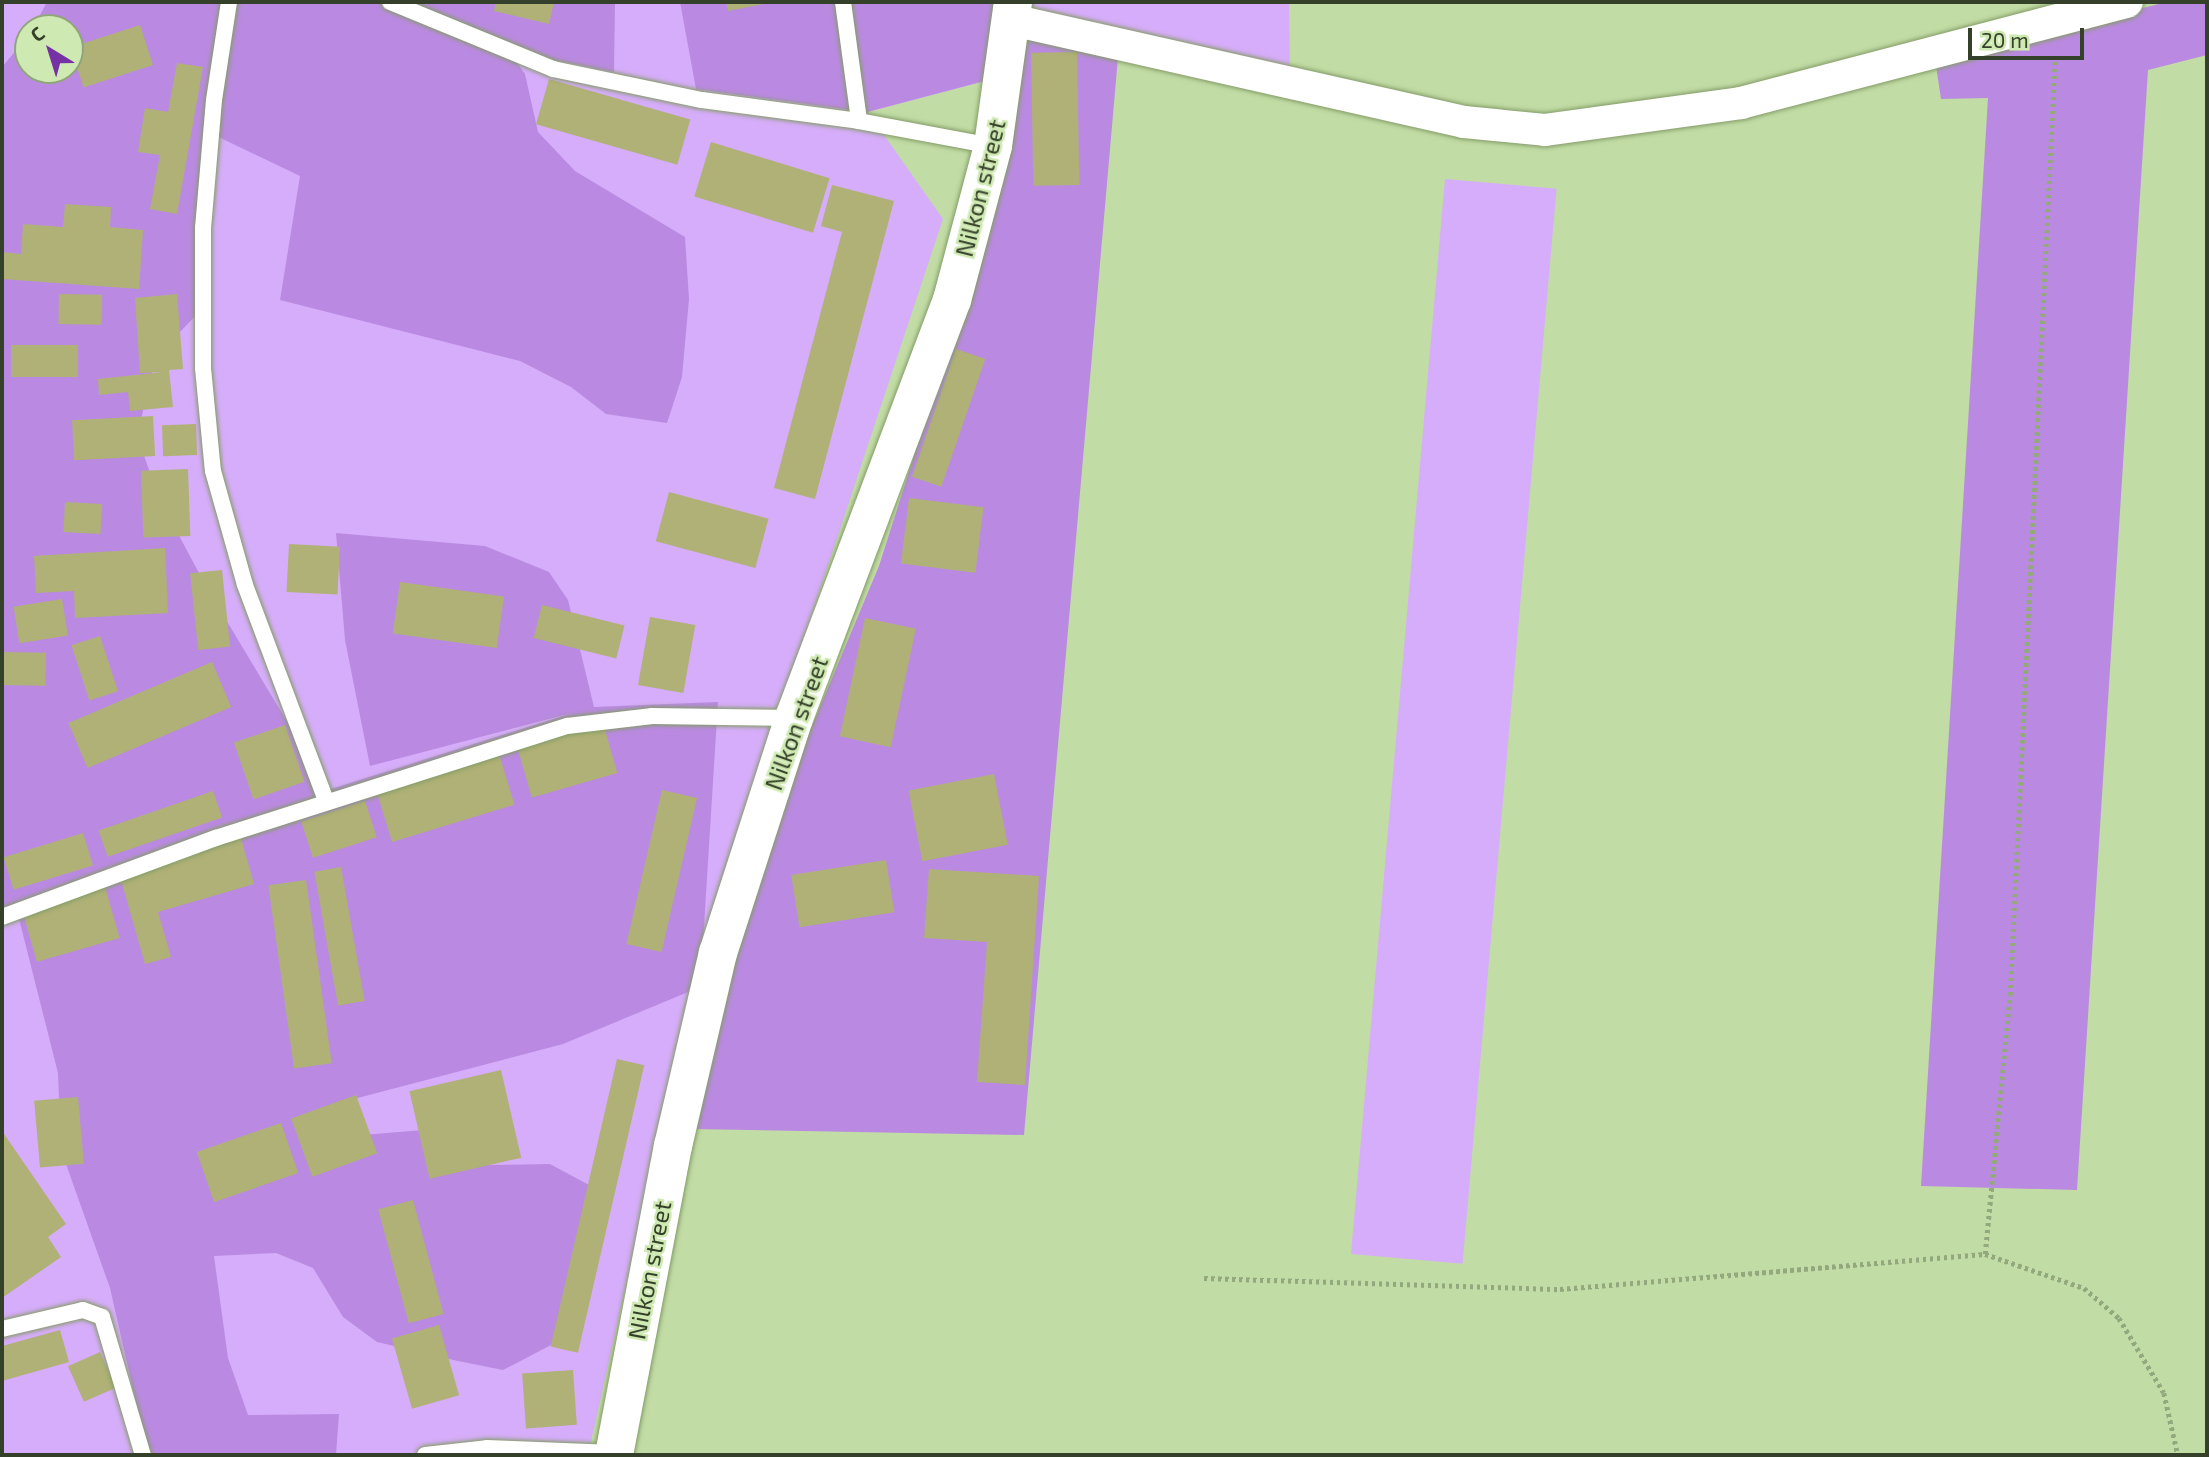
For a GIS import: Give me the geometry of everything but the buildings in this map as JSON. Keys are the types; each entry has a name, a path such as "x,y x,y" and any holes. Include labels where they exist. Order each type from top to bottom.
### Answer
{"street":[{"path":"1012,11 1464,122 1545,130 1741,103 2127,2"},
{"name":"Nilkon street","path":"614,1454 673,1146 718,953 794,718 952,300 993,146 1012,11"}],"lane":[{"path":"229,2 203,228 203,368 213,471 245,585 326,801"},
{"path":"390,2 553,69 702,100 859,121 993,146"},
{"path":"843,2 859,121"},
{"path":"2,917 326,801 596,720 794,718"},
{"path":"2,1329 83,1310 102,1317 143,1455"},
{"path":"425,1455 487,1448 614,1454"}],"path":[{"path":"1985,1254 2010,995 2057,19"},
{"path":"1204,1278 1560,1289 1985,1254 2084,1288 2119,1318 2164,1393 2178,1455"}],"shaded area":[{"path":"2,2 995,2 996,78 868,112 943,219 703,942 588,1455 2,1455"},
{"path":"47,2 615,2 614,72 509,51 525,74 538,132 575,171 685,237 689,299 682,377 667,423 606,414 571,387 520,361 280,300 300,176 206,131 201,310 156,357 137,436 159,498 207,588 328,790 572,713 370,766 345,640 336,533 485,546 549,572 568,600 594,707 718,702 703,942 693,990 563,1044 331,1105 338,1137 435,1129 487,1165 550,1164 591,1186 576,1332 503,1370 458,1361 377,1342 343,1317 313,1268 276,1253 214,1256 228,1358 248,1415 339,1414 336,1455 148,1455 110,1288 61,1150 58,1073 16,907 2,910 2,67 14,53 14,84 84,84 84,14 41,14"},
{"path":"680,2 995,2 996,78 867,112 696,89"},
{"path":"1021,2 1289,2 1290,81 1021,21"},
{"path":"2167,2 2207,2 2207,55 2148,70 2077,1190 1921,1186 1988,98 1941,99 1935,59"},
{"path":"1021,21 1119,46 1024,1135 691,1129 766,836 879,566 965,296"},
{"path":"1445,179 1557,189 1463,1264 1351,1254"}]}
